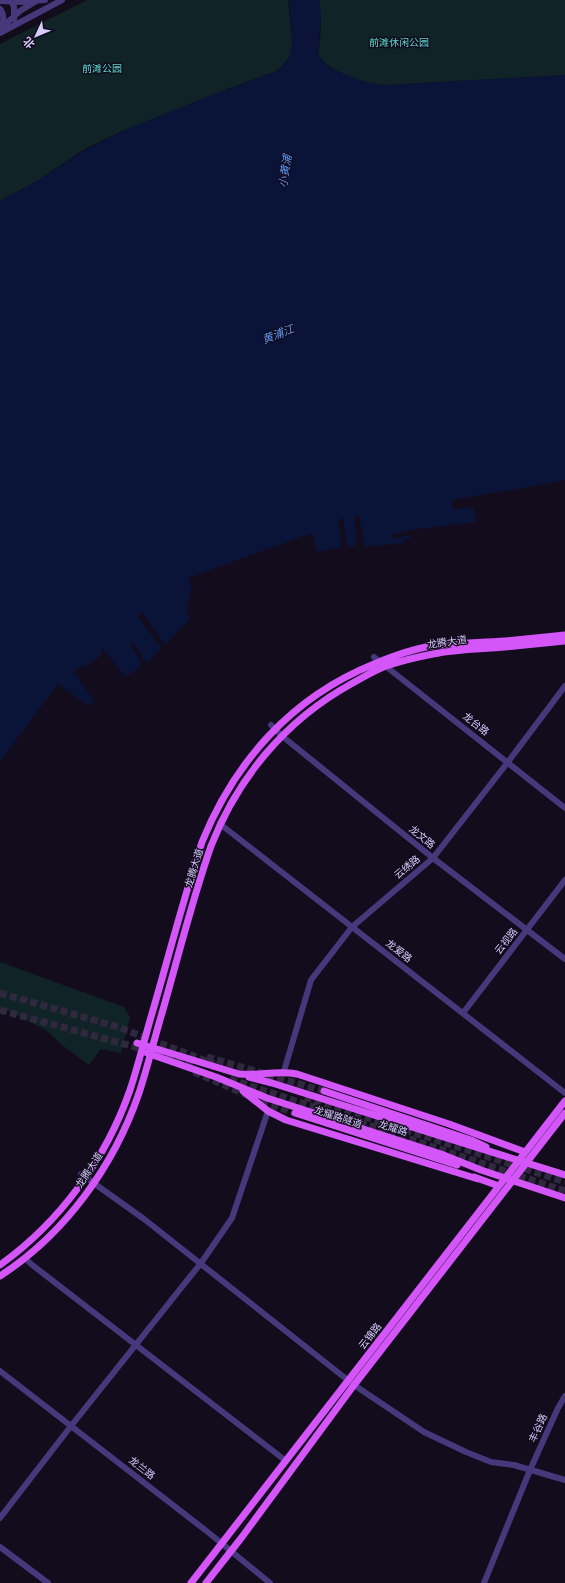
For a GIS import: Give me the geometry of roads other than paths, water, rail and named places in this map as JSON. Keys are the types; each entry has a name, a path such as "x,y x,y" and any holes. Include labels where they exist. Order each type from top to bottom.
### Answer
{"main road":[{"name":"龙腾大道","path":"0,1265 24,1247 45,1228 70,1199 83,1175 100,1154 116,1124 130,1090 140,1047 194,868 207,830 219,805 240,771 273,727 326,688 352,673 401,654 439,645 565,635"},
{"name":"龙腾大道","path":"0,1276 25,1258 63,1222 94,1182 125,1128 139,1093 203,871 220,824 248,777 282,736 322,702 370,673 380,661 420,657 449,651 565,640"},
{"name":"龙耀路","path":"140,1047 267,1098 441,1154 481,1170 565,1198"},
{"name":"龙耀路","path":"151,1051 272,1083 565,1176"},
{"name":"龙耀路","path":"239,1074 248,1075 284,1072 297,1074 449,1124 526,1152"},
{"name":"龙耀路","path":"216,1077 246,1093 268,1111 286,1120 324,1133 478,1178"},
{"name":"龙耀路隧道","path":"324,1091 471,1140 507,1157"},
{"name":"云锦路","path":"206,1583 231,1551 351,1383 505,1178 565,1101"},
{"name":"龙耀路隧道","path":"295,1113 444,1161 481,1170"},
{"name":"云锦路","path":"191,1583 286,1461 351,1383 565,1114"},
{"name":"龙耀路隧道","path":"471,1140 508,1146"},
{"name":"龙耀路隧道","path":"444,1161 478,1178 499,1186"}],"street":[{"path":"0,1 11,2 45,0"},
{"path":"1,30 62,0"},
{"path":"14,17 37,1"},
{"path":"1,30 14,21 14,7 11,2"},
{"path":"0,9 4,16 1,30"},
{"name":"龙台路","path":"380,661 565,808"},
{"name":"云绣路","path":"284,1072 312,980 352,927 433,858 565,686"},
{"name":"龙文路","path":"273,727 282,736 433,858 565,959"},
{"name":"龙爱路","path":"220,824 565,1093"},
{"name":"云视路","path":"463,1014 565,880"},
{"path":"0,1518 201,1263 232,1218 268,1111"},
{"path":"83,1175 201,1263 351,1383 424,1432 491,1462 514,1465 565,1480"},
{"path":"25,1258 286,1461"},
{"name":"龙兰路","path":"0,1371 270,1583"},
{"name":"丰谷路","path":"484,1583 530,1470 565,1396"},
{"path":"0,1547 48,1583"}],"water":[{"path":"289,0 319,0 321,16 318,55 330,68 360,80 386,85 565,75 565,480 451,500 453,509 473,507 477,522 410,530 391,535 392,539 410,535 411,538 404,540 404,543 365,547 359,516 354,516 357,545 347,547 343,517 338,522 342,547 318,552 312,533 188,578 192,589 186,609 190,619 165,645 142,612 138,616 161,648 147,664 133,643 130,644 141,662 139,668 125,677 104,649 100,652 102,655 84,667 82,665 74,671 94,701 89,706 58,684 0,761 0,201 29,186 85,150 130,128 212,95 278,71 290,57 292,37"}],"tunnel":[{"path":"0,993 118,1027 214,1064"},
{"path":"0,1010 146,1050"},
{"path":"156,1053 194,1066"},
{"path":"207,1057 324,1091"},
{"path":"194,1072 263,1102 295,1113"},
{"path":"230,1079 565,1191"},
{"path":"305,1097 565,1182"}],"park label":[{"name":"前滩休闲公园","path":"399,42"},
{"name":"前滩公园","path":"102,68"}],"water label":[{"name":"小黄浦","path":"285,171"},
{"name":"黄浦江","path":"278,334"}]}
